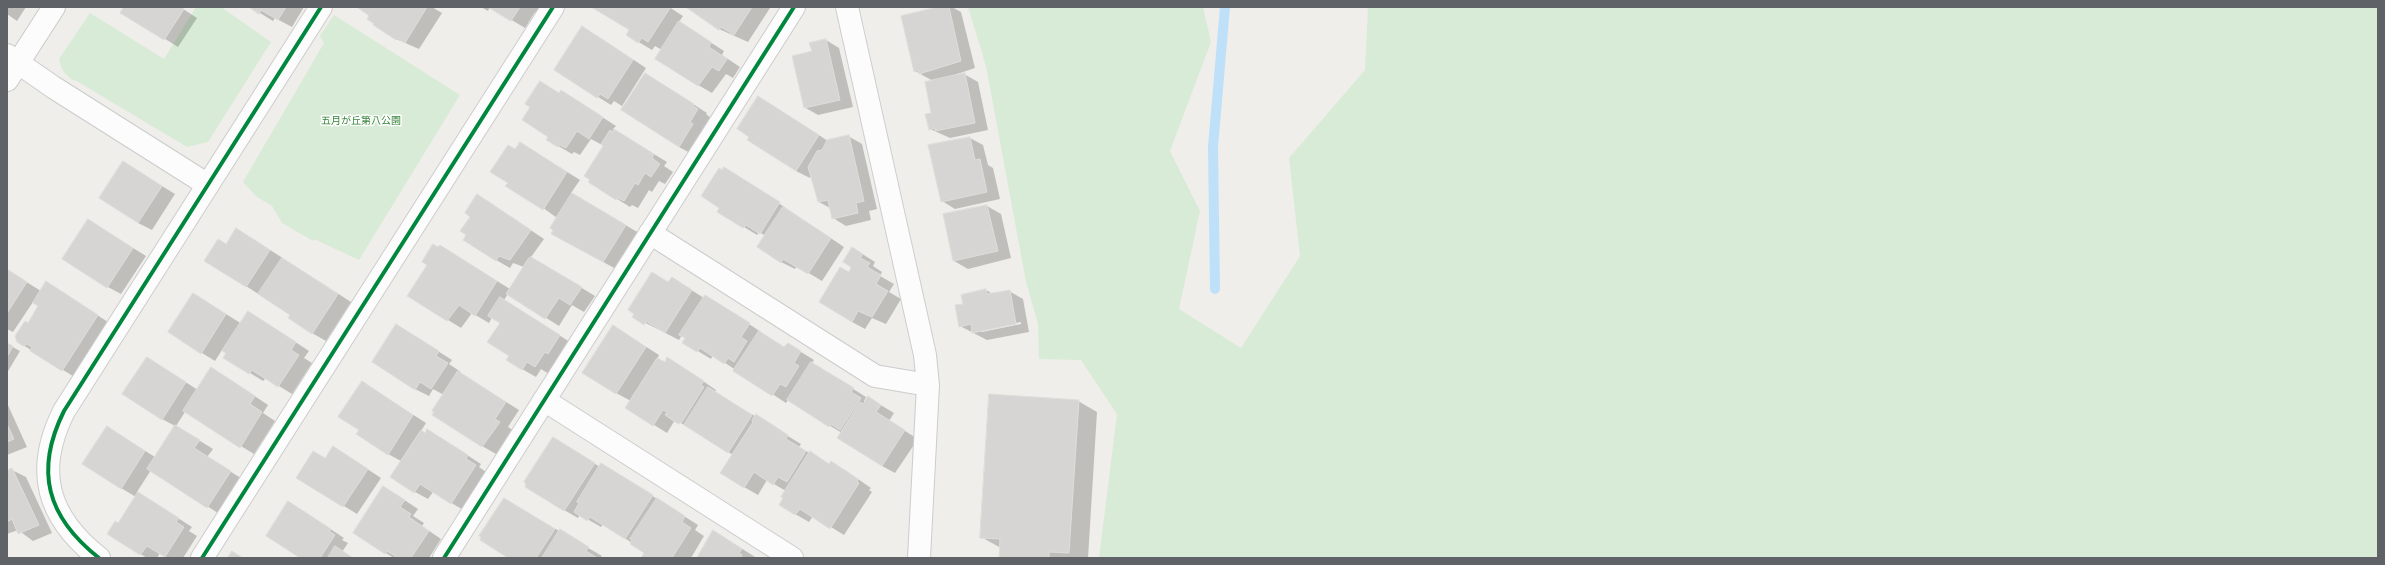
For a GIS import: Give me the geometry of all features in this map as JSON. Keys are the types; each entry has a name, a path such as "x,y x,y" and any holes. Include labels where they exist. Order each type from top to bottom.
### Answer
{"street":[{"path":"54,7 11,66 208,185"},
{"path":"99,558 72,533 60,518 48,486 49,452 54,432 64,411 321,7"},
{"path":"202,558 553,7"},
{"path":"444,558 794,7"},
{"path":"847,7 925,355 928,385 919,558"},
{"path":"650,233 875,376 928,385"},
{"path":"544,400 790,557"}],"green space":[{"path":"196,7 221,7 271,42 208,142 187,147 75,80 74,81 62,69 59,59 90,13 164,59"},
{"path":"968,7 1203,7 1211,42 1170,151 1200,211 1179,309 1241,348 1300,256 1289,158 1365,70 1368,7 2378,7 2378,558 1099,558 1117,414 1081,360 1039,359 1038,324 1026,282 986,66"},
{"name":"五月が丘第八公園","path":"334,15 460,95 359,260 314,239 313,241 282,223 272,206 257,197 243,182 324,43 320,36"}],"building":[{"path":"124,7 181,7 184,9 164,40 120,13"},
{"path":"249,7 286,7 278,20 261,10 259,14"},
{"path":"357,7 427,7 405,43 397,38 396,40 373,25 374,24 367,19 369,16"},
{"path":"488,7 520,7 511,21"},
{"path":"686,7 752,7 734,35 721,27 719,30"},
{"path":"938,7 949,7 961,61 919,74 918,70 914,72 901,16"},
{"path":"593,8 670,8 648,42 642,38 638,43 626,35 629,30"},
{"path":"679,21 711,42 709,47 727,59 719,71 712,67 698,86 655,59"},
{"path":"582,26 633,60 608,99 600,94 597,98 554,70"},
{"path":"826,39 840,100 804,108 792,56 812,51 809,43"},
{"path":"645,73 694,104 693,106 698,109 690,122 693,124 679,147 621,110"},
{"path":"965,73 975,123 935,131 935,128 929,130 925,114 931,113 925,82"},
{"path":"540,81 559,93 561,90 603,117 589,139 577,131 566,148 560,145 558,147 546,140 548,137 522,120 530,107 525,104"},
{"path":"758,96 819,135 796,171 747,140 749,137 737,129"},
{"path":"614,129 654,154 652,158 660,164 651,177 645,173 638,185 635,183 624,201 618,198 616,200 588,182 590,180 584,176 603,146 601,144 610,130 612,132"},
{"path":"849,135 864,201 856,203 858,213 832,219 828,200 818,202 808,167 817,151 822,150 827,140"},
{"path":"970,137 975,160 980,159 987,192 941,202 928,145"},
{"path":"520,142 567,172 543,210 505,186 508,183 490,172 508,145 515,149"},
{"path":"123,161 162,186 138,223 99,198"},
{"path":"724,167 780,202 760,234 746,225 743,228 717,212 719,208 701,196 719,168 722,170"},
{"path":"572,193 626,225 603,262 551,234 553,230 550,228"},
{"path":"477,194 531,230 510,260 499,256 496,261 463,240 466,235 460,231 470,217 465,213"},
{"path":"987,205 998,251 953,261 943,214"},
{"path":"783,207 831,238 808,274 783,259 781,263 757,247"},
{"path":"88,219 133,248 107,288 62,259"},
{"path":"236,228 270,250 246,287 204,261 218,239 226,244"},
{"path":"433,244 438,247 440,245 497,281 475,316 459,305 447,321 407,296 427,265 422,262"},
{"path":"852,247 863,254 860,258 870,263 867,267 881,275 876,284 888,291 872,317 858,311 852,322 819,302 840,267 849,272 851,267 843,262"},
{"path":"531,257 582,287 570,305 559,298 545,319 506,294 528,259"},
{"path":"282,258 338,294 312,334 288,318 290,315 258,294"},
{"path":"7,269 27,282 7,313"},
{"path":"652,272 668,282 672,277 692,290 665,333 646,321 644,325 632,317 634,314 628,310"},
{"path":"46,281 98,315 62,371 30,351 32,347 27,344 23,346 17,342 15,336 25,321 28,323 38,306 33,303"},
{"path":"986,289 987,294 1010,290 1016,324 972,333 971,324 959,327 955,305 963,304 961,295"},
{"path":"193,293 226,314 201,354 168,332"},
{"path":"705,295 750,323 741,337 747,341 734,362 728,358 724,364 700,348 697,352 682,343 685,338 679,335"},
{"path":"500,297 560,335 548,354 545,352 535,367 527,362 522,370 506,360 509,356 487,342 500,323 488,316"},
{"path":"248,311 296,342 291,350 299,355 278,387 252,370 249,374 223,358 226,353 222,351"},
{"path":"396,324 439,351 436,356 448,363 431,389 420,382 415,390 372,362"},
{"path":"613,325 646,347 616,394 582,373"},
{"path":"759,331 784,347 788,343 801,351 794,363 799,366 786,387 780,384 772,396 733,371"},
{"path":"7,343 13,346 7,357"},
{"path":"147,357 186,382 162,420 122,394"},
{"path":"667,357 704,381 701,385 704,387 682,422 678,424 665,415 667,412 663,410 653,426 625,408 657,358 665,362"},
{"path":"811,362 854,388 851,392 861,398 840,430 831,424 829,427 787,400"},
{"path":"211,367 255,396 250,404 262,412 240,448 183,411"},
{"path":"458,371 506,402 495,419 500,422 482,447 432,415 434,412 432,411"},
{"path":"362,381 413,415 388,455 356,434 359,430 338,417"},
{"path":"708,387 752,415 728,453 684,425"},
{"path":"989,394 1079,400 1069,553 1049,552 1049,558 999,558 1000,539 980,538"},
{"path":"868,396 881,405 876,412 905,430 882,466 837,438 860,402 863,404"},
{"path":"756,414 788,435 786,439 806,451 787,482 778,477 773,485 754,472 744,488 720,473 753,422 752,421"},
{"path":"7,424 14,439 7,442"},
{"path":"175,425 200,440 194,448 231,471 207,508 147,469"},
{"path":"107,426 145,451 121,489 82,464"},
{"path":"427,429 468,455 466,459 476,465 451,504 420,484 414,493 390,477 421,430 425,433"},
{"path":"553,437 595,463 564,511 525,487 526,484 524,482"},
{"path":"333,446 368,469 343,507 296,478 313,451 325,458"},
{"path":"810,451 829,464 831,461 858,479 857,482 859,483 830,529 800,509 795,515 779,505 783,498 781,497"},
{"path":"601,463 653,495 625,539 590,517 587,521 574,512 579,503 577,502"},
{"path":"12,468 39,525 18,534 12,519 7,522 7,471"},
{"path":"383,486 405,500 400,507 411,514 409,517 429,531 411,558 398,558 387,551 385,554 353,533"},
{"path":"138,492 179,518 176,522 184,527 165,557 147,546 140,555 107,534 115,521 118,523"},
{"path":"504,498 555,529 536,558 508,558 480,540 481,537 479,536"},
{"path":"657,498 685,516 682,522 691,528 672,558 641,558 644,553 630,544 632,540 630,539"},
{"path":"288,501 331,529 329,531 335,535 320,558 300,558 266,536"},
{"path":"560,529 589,547 586,551 597,558 542,558"},
{"path":"713,530 742,549 739,553 742,555 740,558 697,558"},
{"path":"335,546 353,558 328,558"},
{"path":"232,551 243,558 228,558"}],"waterway":[{"path":"1215,289 1213,147 1225,7"}],"cycle path":[{"path":"99,558 81,542 67,526 57,509 51,492 48,473 50,454 55,433 64,411 321,7"},
{"path":"202,558 553,7"},
{"path":"444,558 794,7"}]}
